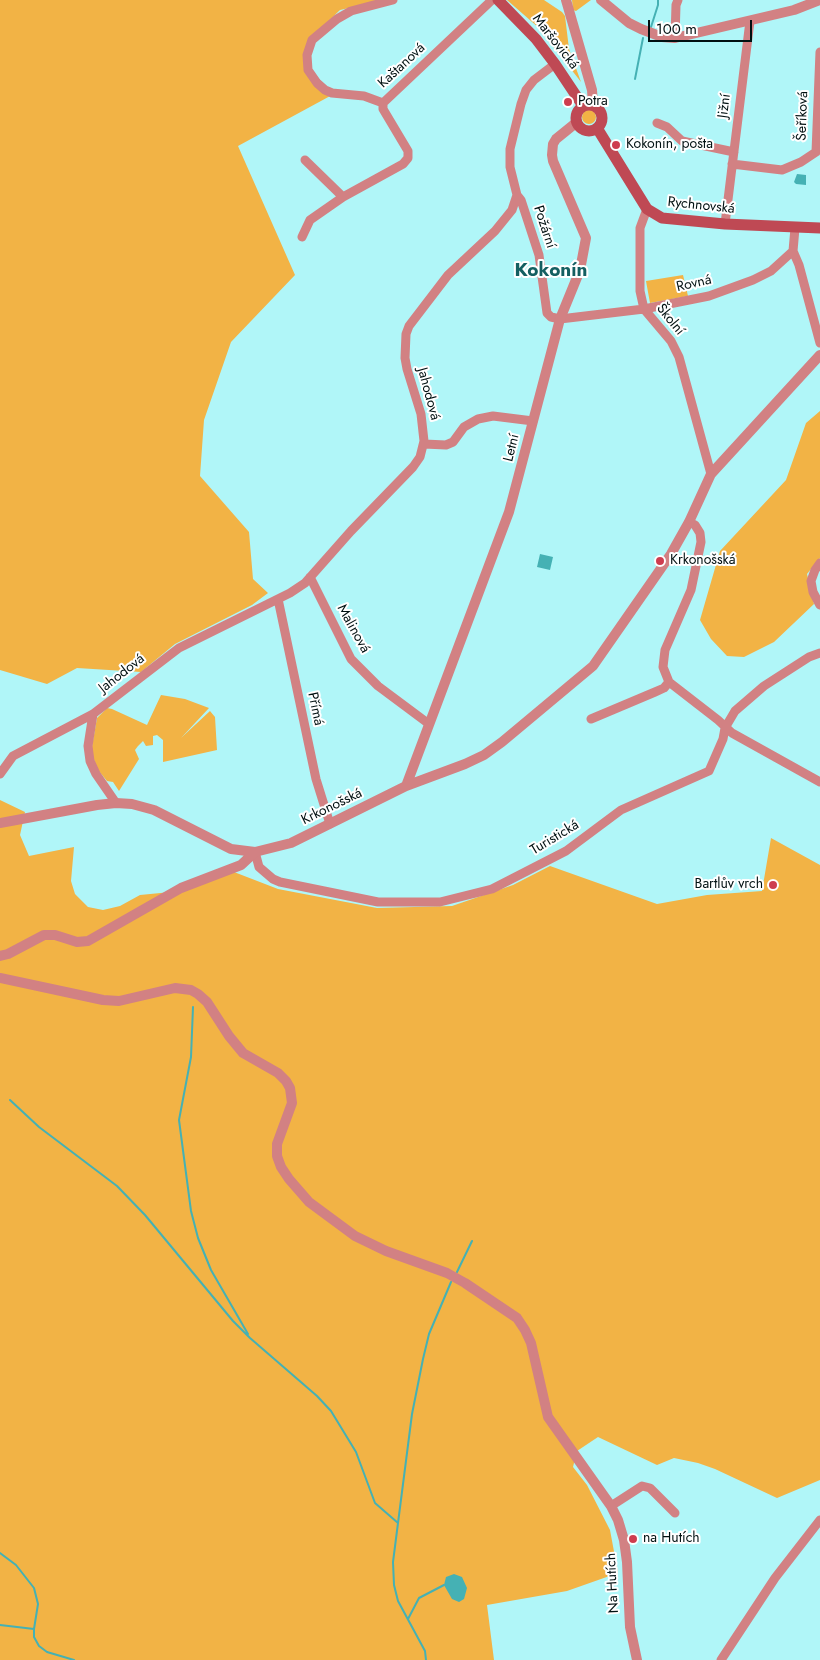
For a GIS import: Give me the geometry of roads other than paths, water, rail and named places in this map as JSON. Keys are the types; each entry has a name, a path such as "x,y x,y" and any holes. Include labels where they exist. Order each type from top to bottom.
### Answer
{"main road":[{"name":"Maršovická","path":"498,0 528,30 588,106 599,109 602,117 597,128"},
{"path":"588,106 577,113 577,122 584,130 597,128"},
{"name":"Rychnovská","path":"597,128 647,209 662,218 795,228 817,226"}],"street":[{"path":"383,103 364,96 332,93 325,90 317,83 308,70 307,56 312,40 337,19 351,11 393,0"},
{"name":"Kaštanová","path":"343,197 403,164 408,158 408,151 383,103 492,0"},
{"path":"566,0 592,90 588,106"},
{"path":"601,0 629,23 662,37 675,38 794,10 820,0"},
{"path":"675,38 676,5 678,0"},
{"name":"Jižní","path":"725,224 750,21"},
{"name":"Šeříková","path":"732,164 782,170 818,153 820,52"},
{"path":"517,195 510,167 510,149 520,104 526,90 534,80 555,64"},
{"name":"Letní","path":"406,786 500,537 514,494 560,319 580,270 586,238 553,161 552,150 553,144 560,134 577,122"},
{"path":"657,123 668,127 682,141 734,152"},
{"path":"302,237 310,220 343,197 305,160"},
{"name":"Požární","path":"517,195 539,255 547,313 551,317 560,319"},
{"name":"Jahodová","path":"0,774 13,756 93,714 179,648 278,599 305,583 413,467 420,457 424,444 421,414 405,358 406,334 409,326 448,275 495,231 512,210 517,195"},
{"name":"Školní","path":"647,209 640,228 640,291 644,309 671,341 676,350 711,474"},
{"path":"795,228 794,251 820,343"},
{"name":"Rovná","path":"560,319 644,309 710,296 771,271 794,251"},
{"name":"Krkonošská","path":"0,823 97,805 132,804 154,810 225,846 237,850 255,852 282,846 406,786 484,755 593,666 672,554 711,474 820,355"},
{"path":"424,444 446,445 453,442 464,427 478,419 493,416 533,422"},
{"path":"689,522 695,525 700,533 702,542 691,590 665,650 663,667 669,682 718,720 725,728 820,782"},
{"path":"820,563 815,570 812,581 813,592 820,605"},
{"name":"Malinová","path":"310,576 351,658 378,686 429,724"},
{"name":"Přímá","path":"278,599 314,771 330,824"},
{"name":"Turistická","path":"255,852 259,867 273,879 280,882 378,902 440,902 492,889 566,851 621,810 709,770 723,740 725,728 736,711 764,686 809,657 820,653"},
{"path":"591,718 656,692 664,688 669,682"},
{"path":"93,714 88,746 90,761 96,774 116,803"},
{"path":"0,956 8,954 44,935 55,935 77,942 88,941 181,888 241,865 255,852"},
{"name":"Na Hutích","path":"0,978 103,1000 119,1001 176,988 191,990 198,994 207,1002 228,1036 243,1053 278,1073 290,1088 292,1103 276,1150 281,1167 309,1202 355,1236 386,1251 447,1273 517,1318 526,1330 531,1343 548,1417 611,1506 618,1520 624,1540 630,1628 637,1660"},
{"path":"611,1506 642,1486 650,1488 675,1513"},
{"path":"721,1660 775,1578 819,1522"}],"water":[{"path":"797,174 806,175 806,185 794,182"},
{"path":"540,554 553,557 550,570 537,567"},
{"path":"454,1574 462,1577 467,1588 464,1599 459,1602 452,1599 444,1585 446,1577"}],"waterway":[{"path":"651,27 658,0"},
{"path":"635,79 643,38"},
{"path":"193,1007 191,1057 179,1120 191,1211 198,1238 211,1270 248,1334"},
{"path":"10,1100 39,1127 117,1186 145,1215 233,1321 317,1396 331,1411 356,1452 375,1503 398,1523 393,1562 394,1585 398,1601 425,1651 426,1660"},
{"path":"457,1272 472,1241"},
{"path":"398,1523 412,1414 423,1359 429,1334 451,1282"},
{"path":"0,1553 16,1565 34,1588 38,1604 34,1637 39,1646 47,1652 74,1660"},
{"path":"408,1619 419,1598 444,1585"},
{"path":"0,1625 34,1629"}],"place":[{"name":"Potra","path":"568,102"},
{"name":"Kokonín, pošta","path":"616,145"},
{"name":"Krkonošská","path":"660,561"},
{"name":"Bartlův vrch","path":"773,885"},
{"name":"na Hutích","path":"633,1539"}],"district":[{"name":"Kokonín","path":"551,271"}]}
